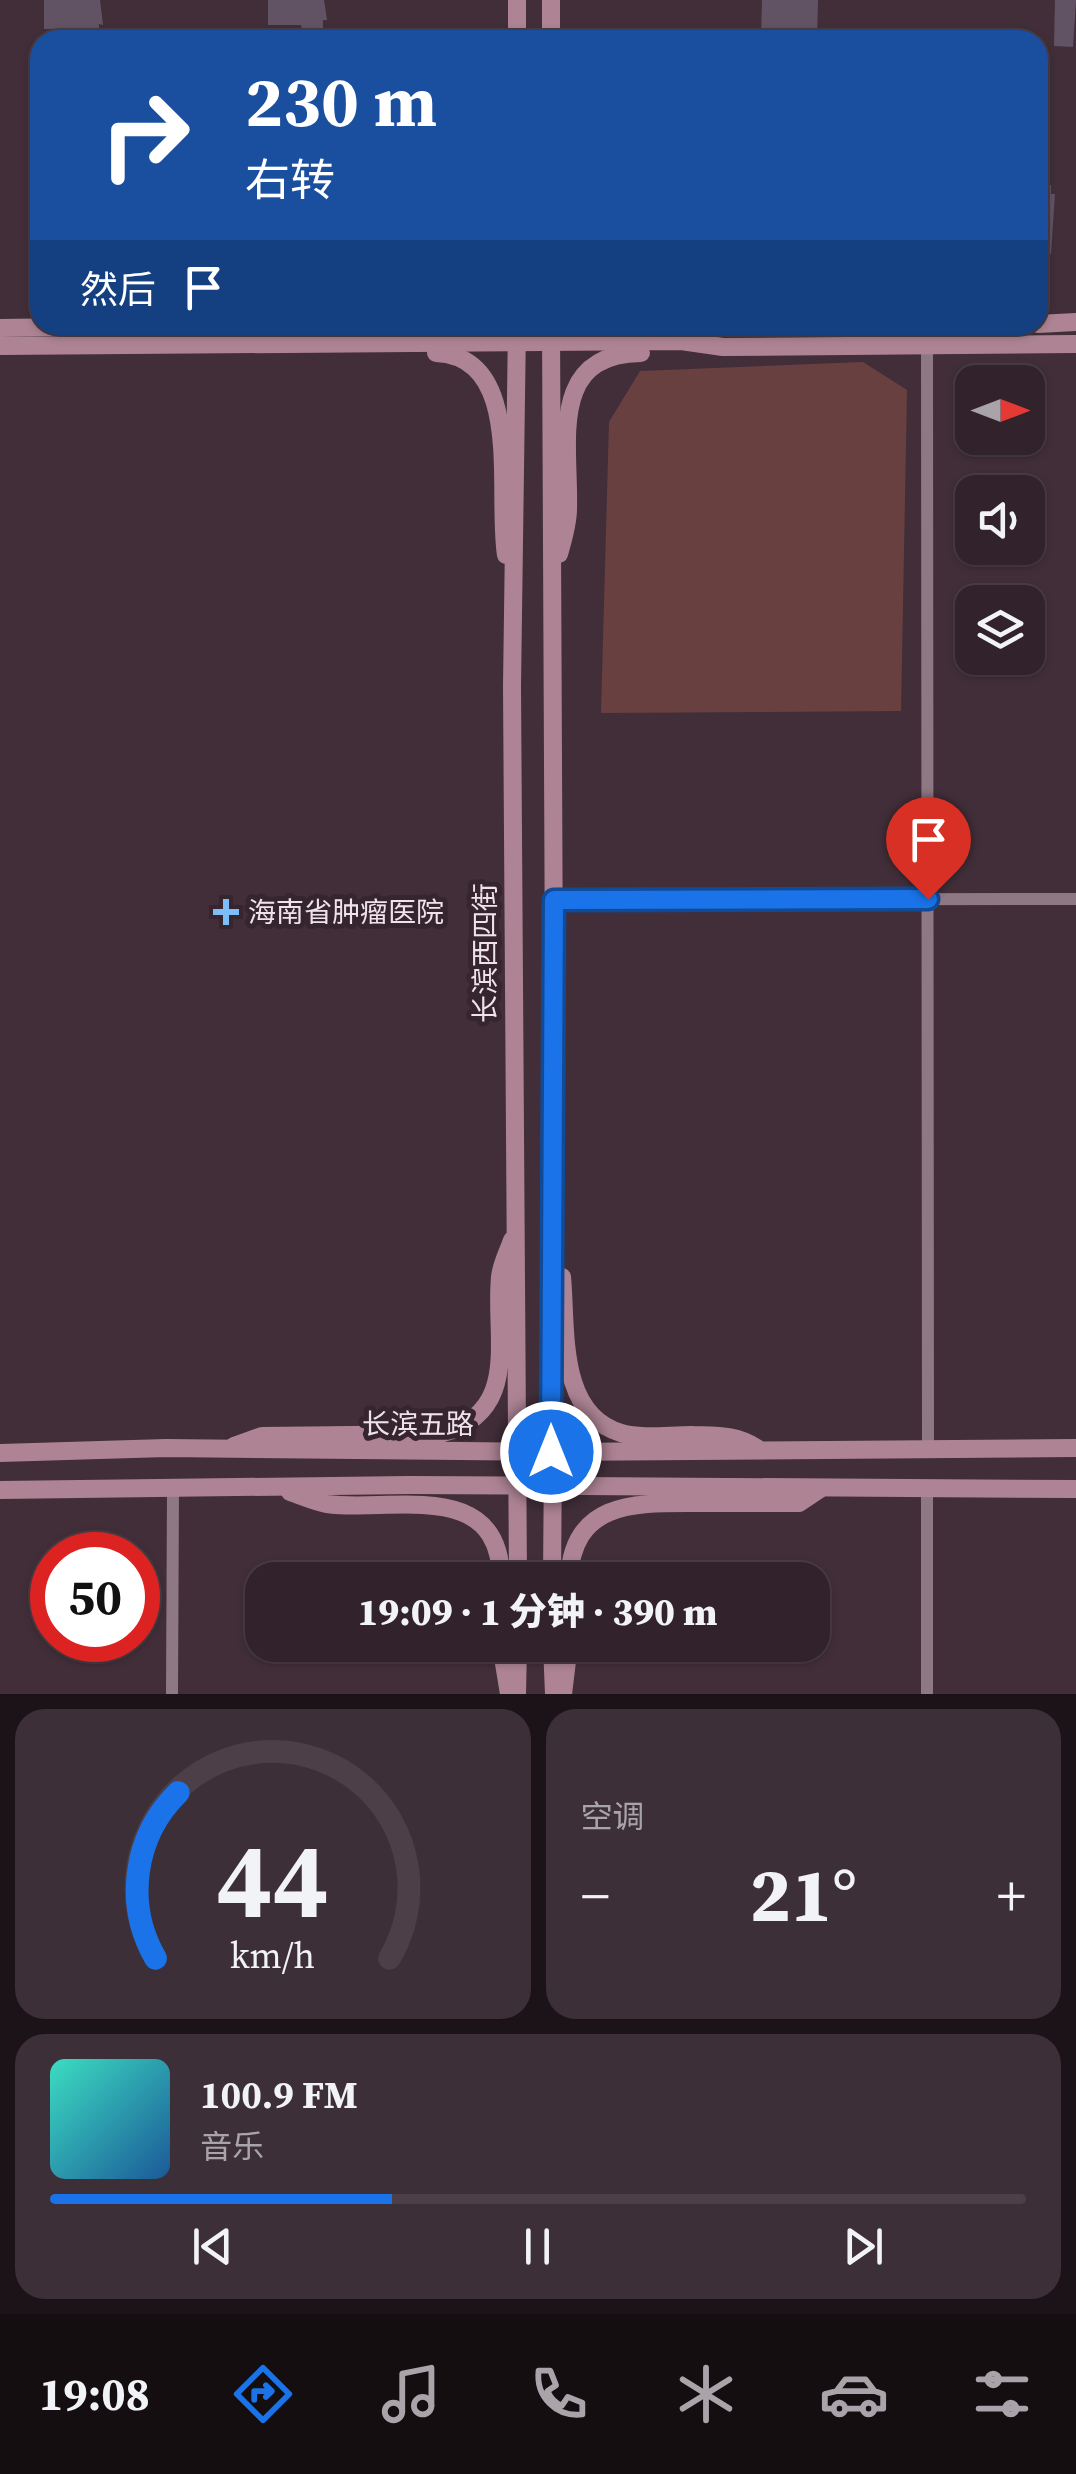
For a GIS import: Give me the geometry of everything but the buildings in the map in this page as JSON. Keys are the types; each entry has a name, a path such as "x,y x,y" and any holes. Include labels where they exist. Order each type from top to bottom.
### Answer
{"main road":[{"path":"517,0 517,30"},
{"path":"551,0 551,30"},
{"path":"1048,323 1076,322"},
{"path":"0,328 30,328"},
{"path":"0,346 301,343 445,335"},
{"name":"长滨西四街","path":"517,335 513,598 518,1562"},
{"path":"551,335 555,1201 552,1562"},
{"path":"609,335 722,347"},
{"path":"301,343 359,353 456,355 481,373 498,401 500,518 513,598"},
{"path":"554,574 568,515 568,408 580,379 618,353 722,347 1076,344"},
{"path":"555,1201 570,1375 588,1412 622,1433 738,1436 757,1448"},
{"path":"230,1448 262,1436 429,1434 467,1423 486,1404 498,1384 500,1274 514,1235"},
{"name":"长滨五路","path":"0,1453 230,1448 551,1452 1076,1448"},
{"path":"0,1490 285,1490 326,1486 1076,1489"},
{"path":"285,1490 326,1504 448,1505 489,1537 500,1562"},
{"path":"573,1562 578,1541 592,1522 619,1506 799,1503 820,1490"},
{"path":"505,1662 513,1694"},
{"path":"513,1694 516,1662"},
{"path":"553,1662 554,1694"},
{"path":"563,1694 567,1662"}],"street":[{"path":"927,345 928,1448"},
{"path":"554,900 1076,899"},
{"path":"172,1694 173,1490"},
{"path":"927,1490 927,1694"}],"shaded area":[{"path":"863,362 907,390 901,711 601,713 609,422 640,371"}],"place":[{"name":"海南省肿瘤医院","path":"226,912"}],"route":[{"path":"551,1452 554,900 928,899"}]}
